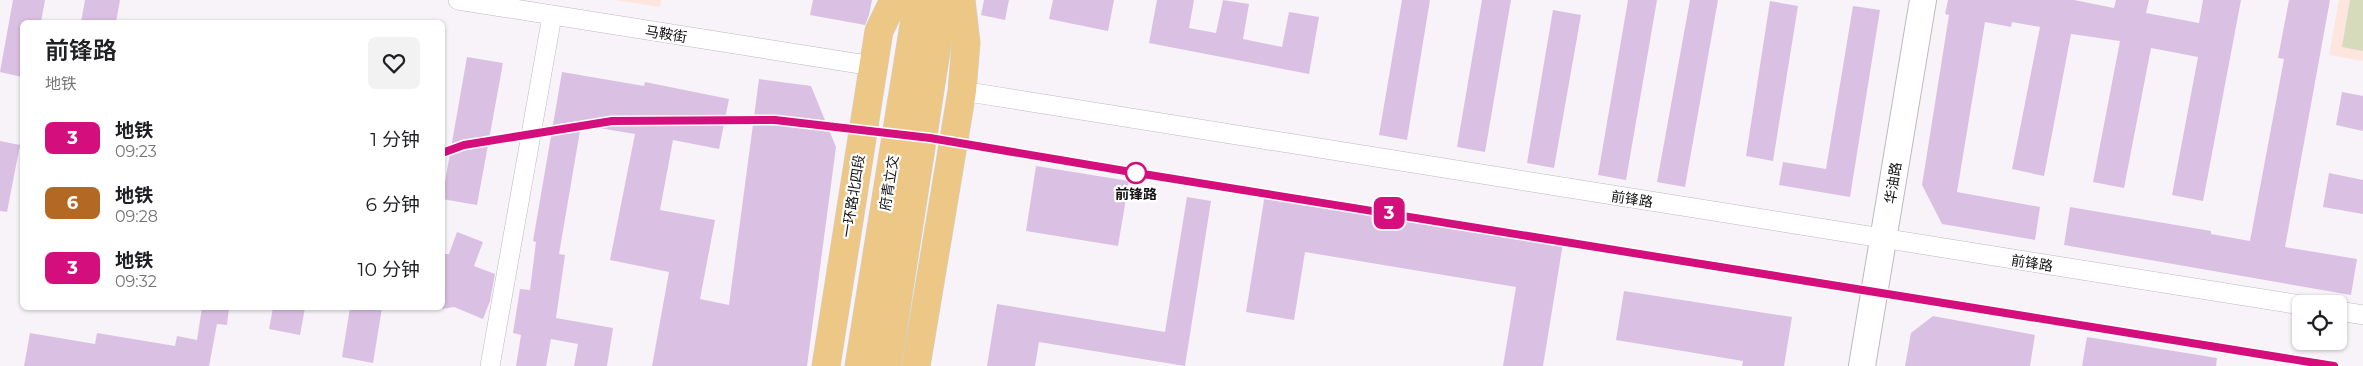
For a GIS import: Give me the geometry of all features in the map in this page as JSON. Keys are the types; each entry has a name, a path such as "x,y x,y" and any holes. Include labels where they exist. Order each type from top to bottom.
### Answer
{"main road":[{"name":"一环路北四段","path":"826,366 879,32 894,0"},
{"name":"府青立交","path":"859,366 918,0"},
{"name":"府青立交","path":"887,366 944,0"},
{"path":"916,366 962,91 966,43 961,0"}],"street":[{"name":"马鞍街","path":"458,0 874,66"},
{"name":"华油路","path":"1862,366 1923,0"},
{"path":"490,366 552,16"},
{"name":"前锋路","path":"962,91 1883,240 2292,304"},
{"path":"2347,312 2363,315"}],"shaded area":[{"path":"615,0 661,0 660,7"},
{"path":"2339,0 2363,0 2363,61 2329,55"}],"green space":[{"path":"2350,0 2363,0 2363,51 2342,47"}],"building":[{"path":"13,0 45,0 41,20 20,20 20,77 0,72"},
{"path":"85,0 120,0 116,20 81,20"},
{"path":"813,0 872,0 865,25 810,15"},
{"path":"984,0 1009,0 1005,20 981,15"},
{"path":"1053,0 1114,0 1108,31 1049,19"},
{"path":"1157,0 1194,0 1189,28 1216,33 1223,0 1249,4 1243,39 1282,47 1289,12 1319,17 1309,74 1149,43"},
{"path":"1402,0 1430,0 1407,140 1379,135"},
{"path":"1482,0 1511,0 1485,152 1457,147"},
{"path":"1628,0 1657,0 1626,180 1598,175"},
{"path":"1690,0 1718,0 1685,187 1657,182"},
{"path":"1948,0 2074,0 2114,8 2116,0 2149,0 2146,13 2199,23 2203,0 2241,0 2203,201 2172,195 2198,57 2151,48 2124,188 2093,182 2120,41 2071,34 2044,176 2012,169 2040,27 2012,22 2011,27 1985,22 1957,192 2040,207 2035,240 1942,224 1922,185 1949,15 1945,14"},
{"path":"2289,0 2330,0 2285,247 2357,259 2351,295 2064,245 2070,207 2211,231 2211,234 2250,241 2284,59 2278,58"},
{"path":"1770,1 1798,6 1773,161 1746,156"},
{"path":"1853,6 1880,10 1850,197 1779,185 1783,162 1826,169"},
{"path":"1553,10 1581,15 1554,168 1527,163"},
{"path":"467,57 503,63 477,205 445,200 445,182"},
{"path":"562,72 644,86 645,82 729,99 719,149 673,140 660,210 715,220 700,299 729,305 759,79 811,86 836,147 807,366 652,366 669,272 610,260 635,134 581,125 559,254 565,255 556,318 613,328 607,366 574,366 578,344 551,339 546,366 516,366 521,335 513,333 520,289 530,290 536,242 533,241"},
{"path":"2342,92 2363,96 2363,131 2336,125"},
{"path":"0,141 20,145 7,212 0,211"},
{"path":"1036,166 1129,181 1118,246 1026,231"},
{"path":"2329,173 2363,180 2363,214 2323,207"},
{"path":"1265,194 1563,243 1543,366 1503,366 1516,287 1305,252 1294,320 1246,312"},
{"path":"1187,197 1211,201 1185,366 1039,342 1035,366 987,366 997,304 1165,332"},
{"path":"457,232 483,242 474,266 495,274 490,301 483,319 454,307 445,308 445,254 449,254"},
{"path":"1624,291 1792,317 1784,366 1742,366 1743,361 1616,340"},
{"path":"202,310 229,310 227,325 217,324 209,366 24,366 30,333 95,344 97,333 175,346 177,336 197,340"},
{"path":"273,310 305,310 300,335 269,329"},
{"path":"350,310 382,310 373,363 342,357"},
{"path":"1933,316 2035,335 2030,366 1905,366 1911,333"},
{"path":"2087,337 2217,358 2216,366 2082,366"}],"metro line":[{"name":"3","path":"445,152 464,145 612,121 775,120 930,138 2334,366"}],"place":[{"name":"前锋路","path":"1136,173"}]}
